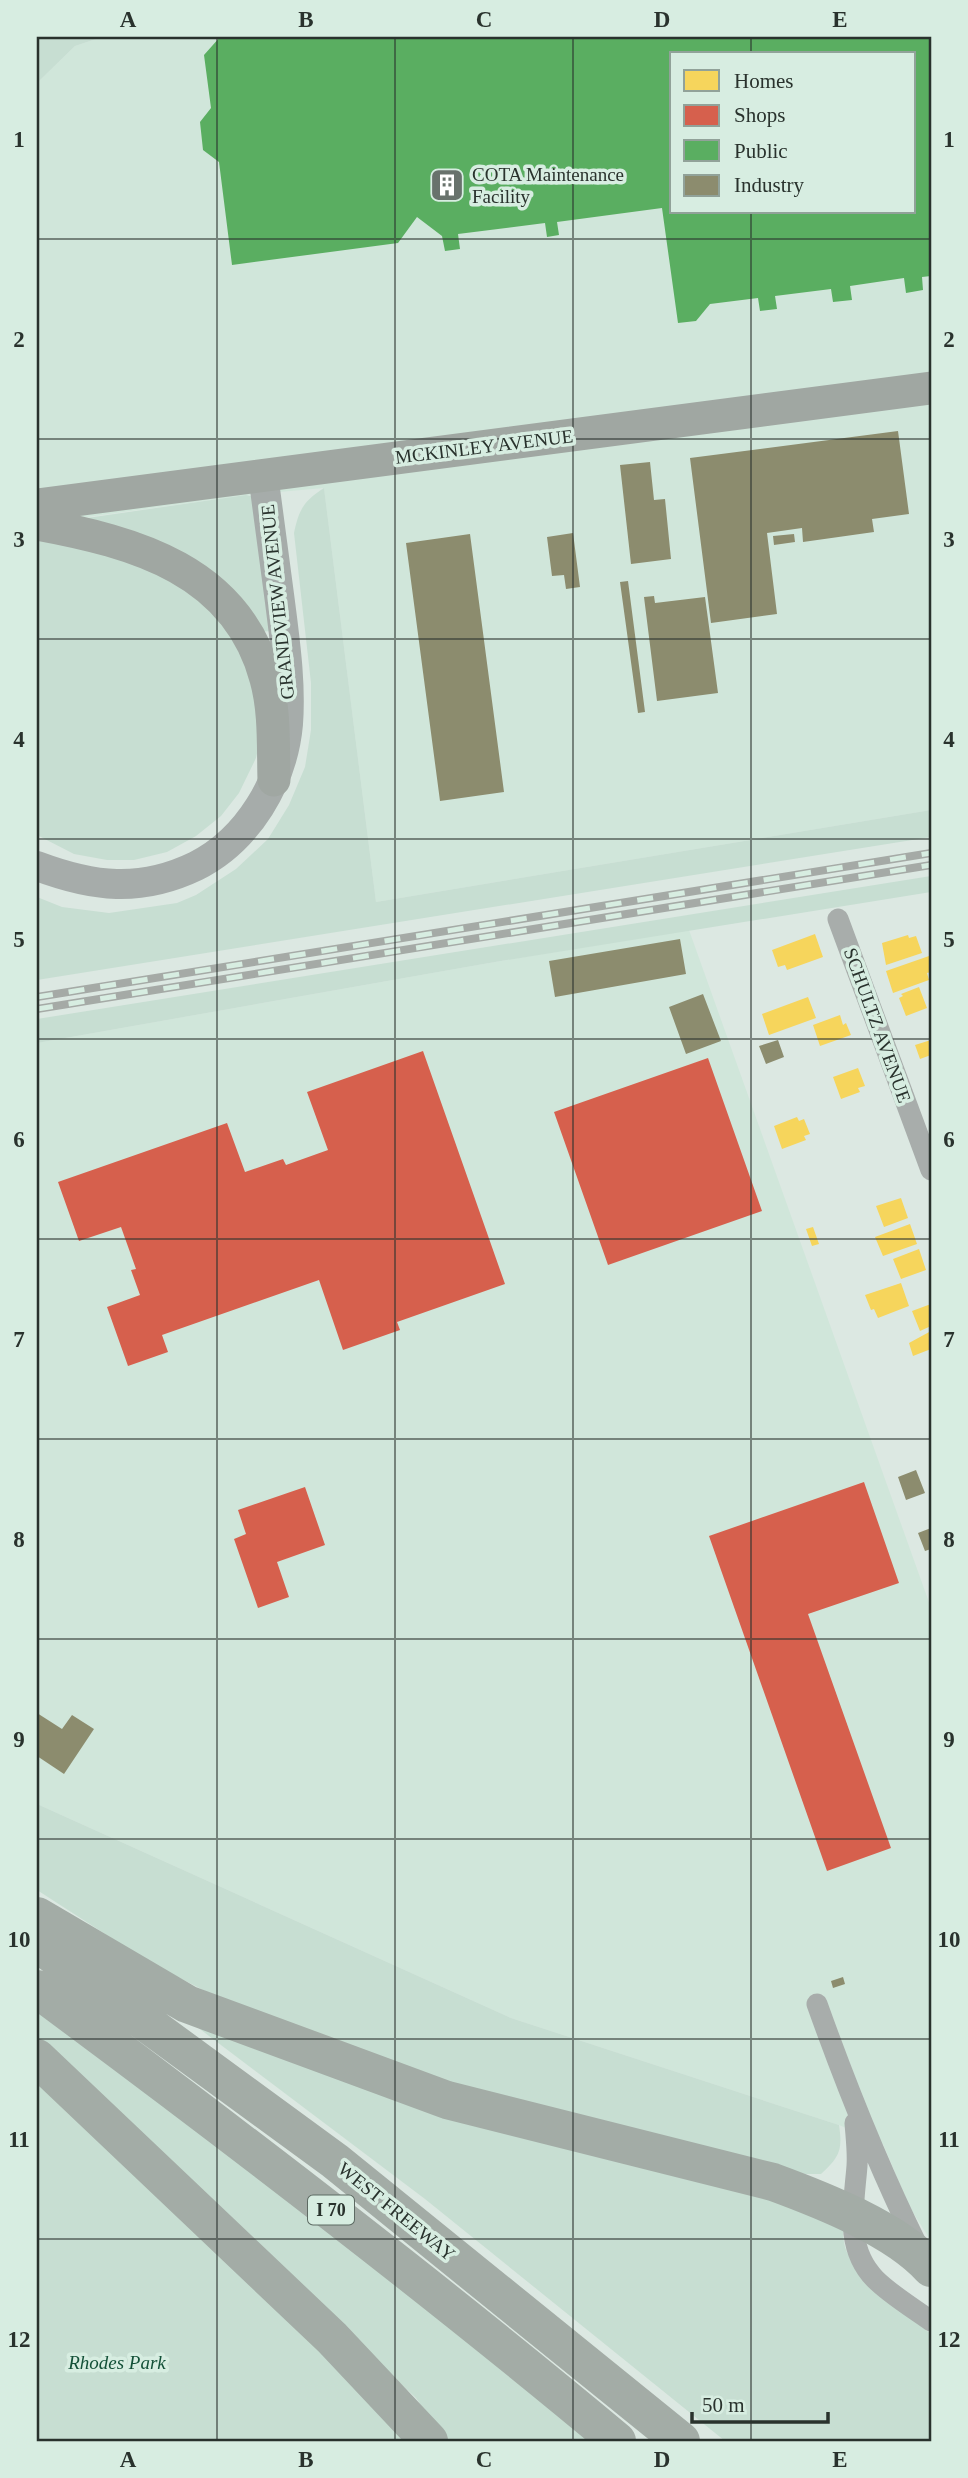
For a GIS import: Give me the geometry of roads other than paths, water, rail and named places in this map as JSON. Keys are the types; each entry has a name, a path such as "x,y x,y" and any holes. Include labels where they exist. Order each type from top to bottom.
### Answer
{"highway":[{"path":"37,1916 187,2004 434,2095 774,2182 816,2198 884,2232 928,2264"},
{"name":"WEST FREEWAY","path":"37,1942 335,2161 681,2441"},
{"name":"WEST FREEWAY","path":"37,1989 309,2193 489,2334 617,2441"},
{"path":"37,2058 332,2338 429,2441"}],"main road":[{"name":"MCKINLEY AVENUE","path":"37,505 931,388"},
{"name":"GRANDVIEW AVENUE","path":"37,866 101,885 174,877 222,849 255,815 274,780 288,726 289,695 284,631 263,475"},
{"path":"37,524 75,531 168,561 189,572 230,607 247,630 259,654 267,682 273,730 274,780"}],"street":[{"name":"SCHULTZ AVENUE","path":"838,919 931,1170"},
{"path":"817,2004 852,2102 893,2196 928,2264"},
{"path":"852,2102 857,2162 852,2216 854,2240 859,2255 874,2278 931,2321"}],"railway":[{"path":"37,997 931,853"},
{"path":"37,1009 931,865"}],"place":[{"name":"COTA Maintenance Facility","path":"447,185"}],"park label":[{"name":"Rhodes Park","path":"117,2362"}]}
